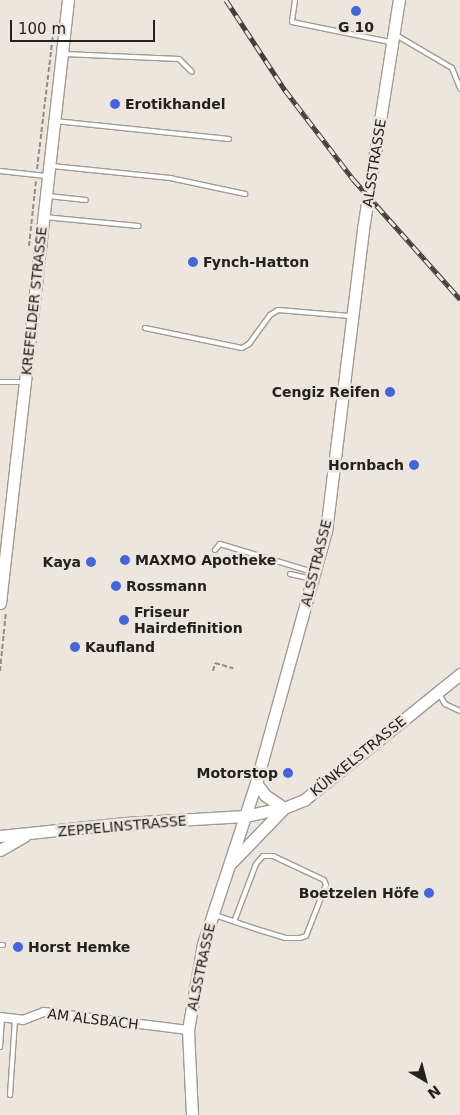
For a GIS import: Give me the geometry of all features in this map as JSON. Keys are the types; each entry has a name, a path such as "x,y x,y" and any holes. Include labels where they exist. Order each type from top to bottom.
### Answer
{"street":[{"name":"KREFELDER STRASSE","path":"0,603 68,0"},
{"name":"ALSSTRASSE","path":"192,1115 188,1030 203,944 256,782 326,531 352,317 399,0"},
{"name":"KÜNKELSTRASSE","path":"245,816 284,808 304,800 460,674"},
{"path":"228,867 261,828 284,808 265,796 256,782"},
{"name":"ZEPPELINSTRASSE","path":"0,836 26,836 125,822 245,816"},
{"path":"0,850 26,836"},
{"name":"AM ALSBACH","path":"1,1018 23,1020 44,1012 188,1030"}],"lane":[{"path":"295,0 292,22 393,38 452,68 460,88"},
{"path":"62,54 179,59 192,72"},
{"path":"55,121 229,139"},
{"path":"0,171 49,171 170,178 245,194"},
{"path":"46,196 86,200"},
{"path":"44,217 139,226"},
{"path":"144,328 242,348 249,344 270,315 278,310 352,317"},
{"path":"0,382 25,381"},
{"path":"215,550 220,544 314,576"},
{"path":"290,574 314,576"},
{"path":"438,692 444,704 460,711"},
{"path":"213,914 234,922 285,938 306,936 326,885 324,880 273,856 263,856 256,864 234,922"},
{"path":"0,1046 1,1018"},
{"path":"10,1095 15,1019"}],"path":[{"path":"213,671 215,663 233,668"}],"railway":[{"path":"226,0 285,90 353,179 460,299"}],"place":[{"name":"G 10","path":"356,11"},
{"name":"Erotikhandel","path":"115,104"},
{"name":"Fynch-Hatton","path":"193,262"},
{"name":"Cengiz Reifen","path":"390,392"},
{"name":"Hornbach","path":"414,465"},
{"name":"MAXMO Apotheke","path":"125,560"},
{"name":"Kaya","path":"91,562"},
{"name":"Rossmann","path":"116,586"},
{"name":"Friseur Hairdefinition","path":"124,620"},
{"name":"Kaufland","path":"75,647"},
{"name":"Motorstop","path":"288,773"},
{"name":"Boetzelen Höfe","path":"429,893"},
{"name":"Horst Hemke","path":"18,947"}]}
